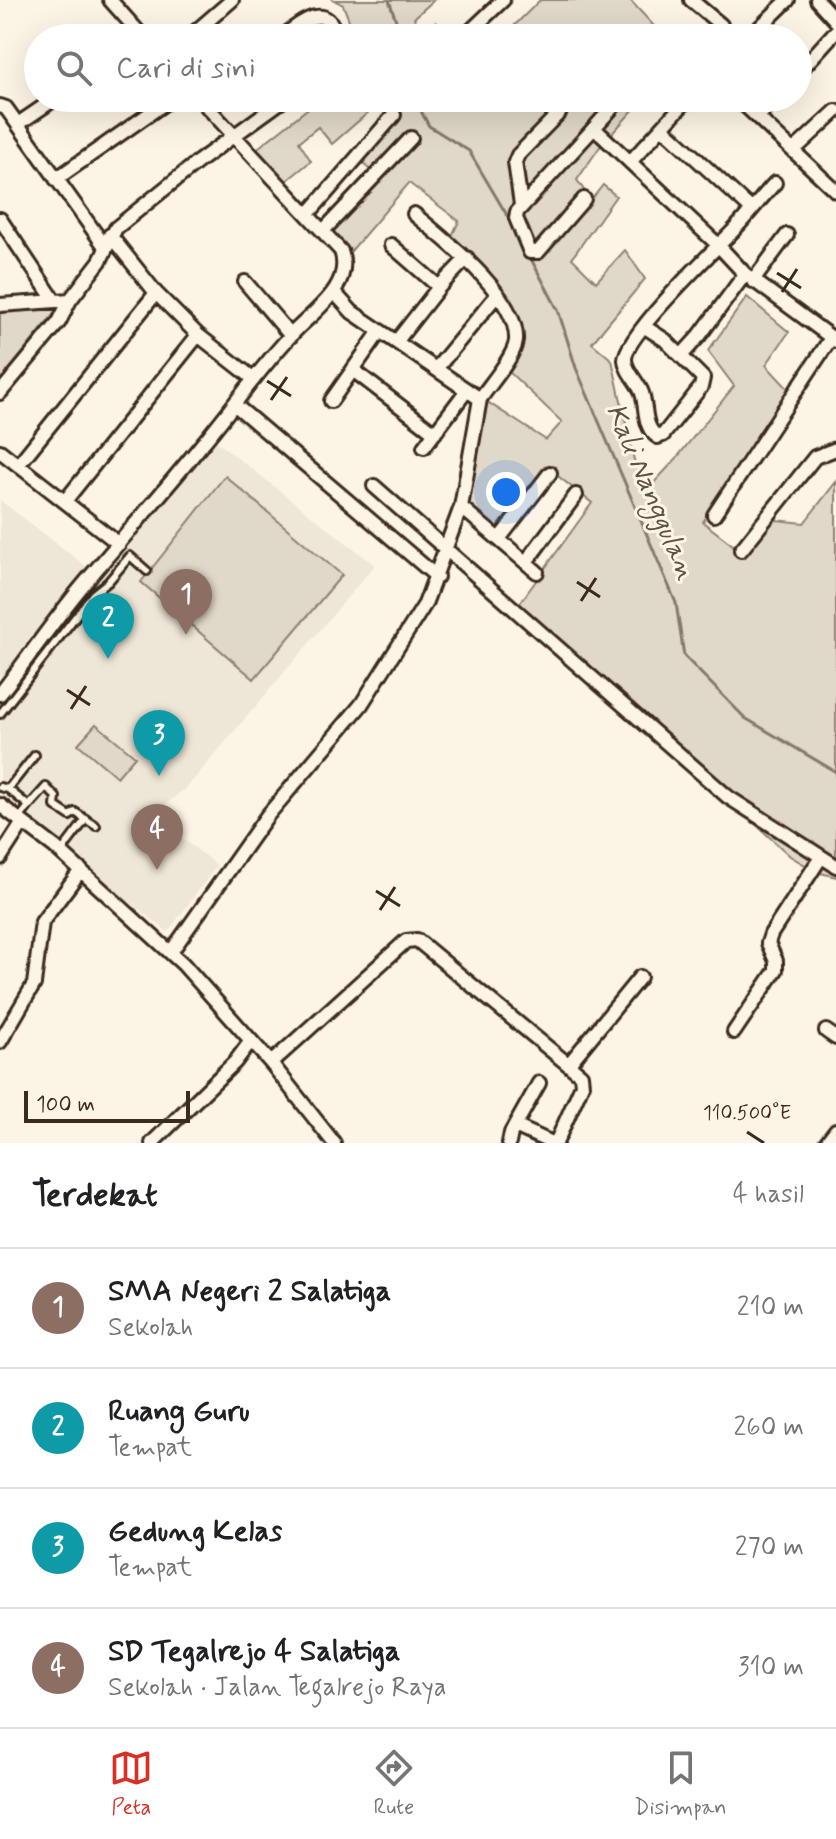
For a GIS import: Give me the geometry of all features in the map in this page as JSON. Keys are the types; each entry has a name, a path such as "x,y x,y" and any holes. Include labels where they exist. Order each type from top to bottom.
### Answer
{"street":[{"path":"204,24 232,0"},
{"path":"478,24 503,0"},
{"path":"691,0 706,5 720,24"},
{"path":"763,24 788,0"},
{"path":"817,0 836,21"},
{"path":"114,2 132,24"},
{"path":"299,24 313,13 320,13 326,15 332,24"},
{"path":"812,58 836,31"},
{"path":"0,106 6,108 56,179 156,293 198,335 254,379"},
{"path":"794,150 836,111"},
{"path":"18,124 36,112"},
{"path":"56,179 152,112"},
{"path":"0,694 88,579 254,379 334,292 345,262 341,251 214,112"},
{"path":"0,393 59,322 70,300 100,261 108,241 199,161 268,112"},
{"path":"521,205 515,162 518,155 560,112"},
{"path":"584,199 546,244 534,253 528,248 516,218 521,205 608,112"},
{"path":"630,162 677,112"},
{"path":"752,112 836,191"},
{"path":"758,117 762,112"},
{"path":"308,214 394,115"},
{"path":"594,128 749,277 834,340 714,515"},
{"path":"663,128 751,209"},
{"path":"323,231 411,138"},
{"path":"645,327 665,340 703,378 703,383 663,435 658,437 650,429 642,392 625,363 626,355 645,327 680,283 717,244 730,235 775,183"},
{"path":"171,952 267,816 361,705 425,604 461,507 480,399 512,354 516,341 513,325 497,295 467,258 414,214"},
{"path":"0,219 54,300"},
{"path":"681,356 787,235"},
{"path":"391,245 439,287"},
{"path":"396,342 439,287 467,258"},
{"path":"245,282 291,336"},
{"path":"334,292 352,312 480,399"},
{"path":"18,465 156,293"},
{"path":"436,369 497,295"},
{"path":"0,305 70,300"},
{"path":"331,401 380,331"},
{"path":"65,501 198,335"},
{"path":"353,370 435,433"},
{"path":"424,447 467,390"},
{"path":"234,404 437,577"},
{"path":"741,550 815,457 836,449"},
{"path":"0,451 119,544"},
{"path":"499,539 550,473"},
{"path":"374,486 728,797 836,866"},
{"path":"526,562 576,495"},
{"path":"461,507 537,572"},
{"path":"0,805 61,852 171,952 271,1063 326,1140"},
{"path":"0,858 20,822"},
{"path":"734,1032 776,970 776,961 768,943 771,934 821,857"},
{"path":"0,1042 34,984 42,922 81,870"},
{"path":"271,1063 406,941 414,939 421,941 569,1064 583,1080 554,1143 515,1126"},
{"path":"569,1064 640,977"},
{"path":"154,1142 235,1062 250,1042"},
{"path":"509,1143 539,1083"},
{"path":"826,1143 836,1130"}],"lane":[{"path":"109,555 130,556 147,571"},
{"path":"0,714 93,594 130,556"},
{"path":"8,789 35,755"},
{"path":"0,787 8,789 29,806"},
{"path":"20,822 46,787 56,797 55,806 70,816 75,812 96,826"},
{"path":"61,852 86,819"}],"shaded area":[{"path":"334,0 434,0 414,18 418,24 350,24 343,5"},
{"path":"540,0 630,0 652,24 516,24"},
{"path":"303,112 369,112 332,144 318,127 299,142 311,161 284,183 254,151"},
{"path":"631,112 599,148 577,180 591,200 603,185 616,196 572,258 596,282 625,250 645,279 592,343 612,360 634,460 651,486 734,386 708,351 747,297 789,332 766,365 793,394 743,459 703,522 742,552 767,519 804,523 836,482 836,877 817,872 790,856 517,607 592,503 545,466 493,533 463,509 481,398 546,440 562,422 507,370 522,346 521,329 516,314 496,285 451,238 459,221 409,183 351,251 329,229 375,175 358,158 396,113"},
{"path":"62,304 0,381 0,313"},
{"path":"212,438 375,565 188,786 152,816 217,865 168,932 0,795 0,705"},
{"path":"225,476 342,575 254,679 141,582"},
{"path":"0,500 87,567 0,678"},
{"path":"96,724 135,756 117,777 78,744"}],"waterway":[{"path":"389,0 397,24"},
{"path":"422,112 429,126 469,151 511,222"},
{"name":"Kali Nanggulan","path":"530,257 558,310 576,368 676,603 684,656 745,718 836,772"}],"place":[{"name":"SMA Negeri 2 Salatiga","path":"186,635"},
{"name":"Ruang Guru","path":"108,659"},
{"name":"Gedung Kelas","path":"159,776"},
{"name":"SD Tegalrejo 4 Salatiga","path":"157,870"}]}
